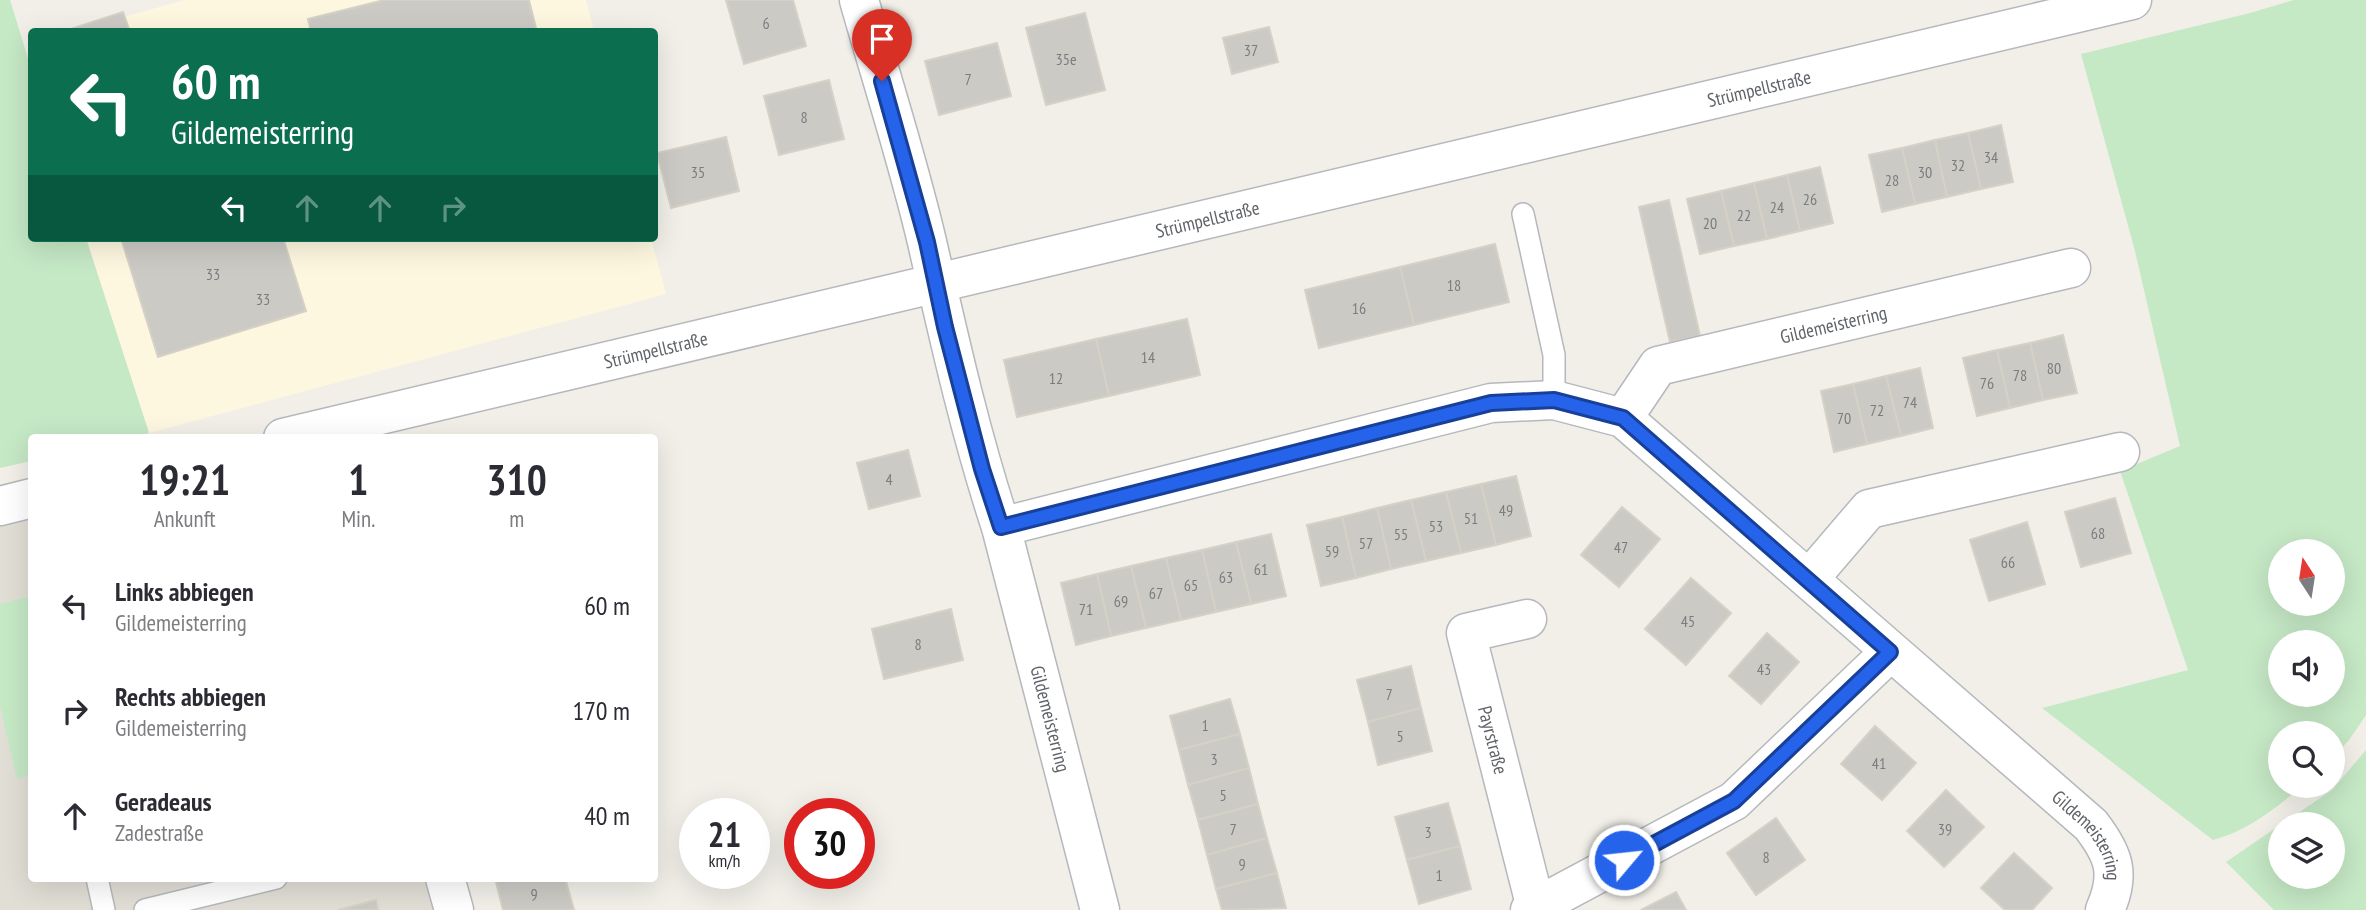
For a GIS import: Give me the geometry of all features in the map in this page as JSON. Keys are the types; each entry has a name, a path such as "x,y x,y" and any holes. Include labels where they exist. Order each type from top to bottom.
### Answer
{"street":[{"name":"Gildemeisterring","path":"859,0 927,242 934,283 982,469 1001,527 1100,910"},
{"name":"Strümpellstraße","path":"330,432 934,283 2132,0"},
{"name":"Gildemeisterring","path":"1623,418 1658,366 2071,268"},
{"name":"Gildemeisterring","path":"1001,527 1491,403 1554,400 1623,418 2091,825 2106,845 2112,862 2114,890 2105,910"},
{"path":"1809,579 1869,509 2120,452"},
{"path":"0,506 28,499"},
{"name":"Payrstraße","path":"1527,619 1466,633 1533,909 1734,801 1890,652"},
{"path":"446,882 454,910"}],"lane":[{"path":"1523,214 1554,355 1554,400"},
{"path":"98,882 104,910"},
{"path":"145,910 260,882"}],"shaded area":[{"path":"185,0 586,0 593,28 84,28"},
{"path":"86,242 652,242 666,294 149,433"},
{"path":"28,499 28,882 446,882 454,910 0,910 0,506"}],"green space":[{"path":"0,0 10,0 28,58 28,242 87,242 149,433 28,434 28,462 0,468"},
{"path":"2294,0 2366,0 2366,715 2345,744 2345,721 2268,721 2268,798 2287,798 2249,825 2213,840 2042,708 2188,670 2120,471 2180,446 2135,251 2081,54"},
{"path":"28,597 28,776 17,779 0,706 0,604"},
{"path":"2366,750 2366,910 2274,910 2226,862 2268,833 2268,889 2345,889 2345,812 2300,812 2320,798 2345,798 2345,775"}],"building":[{"path":"384,0 529,0 536,28 310,28 308,19"},
{"path":"726,0 793,0 806,46 744,64"},
{"path":"123,12 129,28 74,28"},
{"path":"1085,13 1105,90 1046,105 1026,28"},
{"path":"1269,27 1278,62 1232,74 1223,38"},
{"path":"997,43 1011,96 939,115 925,61"},
{"path":"829,80 844,139 779,155 764,96"},
{"path":"2001,125 2013,182 1981,189 1968,133"},
{"path":"1968,133 1981,189 1947,197 1935,140"},
{"path":"726,137 739,191 671,208 658,153"},
{"path":"1935,140 1947,197 1915,204 1902,148"},
{"path":"1902,148 1915,204 1882,212 1869,155"},
{"path":"1820,167 1833,223 1800,231 1787,175"},
{"path":"1787,175 1800,231 1767,239 1754,183"},
{"path":"1754,183 1767,239 1734,246 1721,191"},
{"path":"1721,191 1734,246 1700,254 1687,199"},
{"path":"1669,200 1700,336 1670,342 1639,207"},
{"path":"122,242 284,242 306,311 158,357"},
{"path":"1495,244 1509,302 1414,325 1400,267"},
{"path":"1400,267 1414,325 1319,348 1305,290"},
{"path":"1187,319 1200,375 1109,396 1096,339"},
{"path":"2063,335 2077,393 2043,400 2030,343"},
{"path":"1096,339 1109,396 1017,417 1004,360"},
{"path":"2030,343 2043,400 2010,408 1997,350"},
{"path":"1997,350 2010,408 1977,416 1963,358"},
{"path":"1920,368 1933,428 1901,436 1886,376"},
{"path":"1886,376 1901,436 1867,444 1853,384"},
{"path":"1853,384 1867,444 1834,452 1821,391"},
{"path":"908,450 920,496 869,509 857,463"},
{"path":"1516,476 1531,536 1496,545 1481,484"},
{"path":"1481,484 1496,545 1461,553 1446,492"},
{"path":"1446,492 1461,553 1426,561 1411,500"},
{"path":"2115,498 2131,553 2081,567 2065,512"},
{"path":"1411,500 1426,561 1391,569 1377,508"},
{"path":"1622,507 1660,539 1619,587 1581,555"},
{"path":"1377,508 1391,569 1356,578 1342,517"},
{"path":"1342,517 1356,578 1321,586 1307,525"},
{"path":"2027,522 2045,584 1989,601 1970,540"},
{"path":"1271,534 1286,596 1251,604 1236,542"},
{"path":"1236,542 1251,604 1216,612 1202,550"},
{"path":"1202,550 1216,612 1181,620 1166,558"},
{"path":"1166,558 1181,620 1146,628 1131,566"},
{"path":"1131,566 1146,628 1111,636 1097,574"},
{"path":"1097,574 1111,636 1076,645 1061,583"},
{"path":"1691,578 1731,613 1686,665 1645,629"},
{"path":"951,609 963,660 884,679 872,629"},
{"path":"1767,633 1799,662 1761,704 1729,676"},
{"path":"1411,666 1421,708 1368,722 1357,680"},
{"path":"1230,699 1240,734 1179,750 1170,716"},
{"path":"1421,708 1432,751 1378,765 1368,722"},
{"path":"1875,726 1916,763 1882,800 1841,764"},
{"path":"1240,734 1249,768 1188,785 1179,750"},
{"path":"1249,768 1258,804 1198,820 1188,785"},
{"path":"1946,790 1984,827 1944,867 1907,831"},
{"path":"1448,803 1460,846 1407,860 1395,817"},
{"path":"1258,804 1267,838 1207,855 1198,820"},
{"path":"1776,818 1805,860 1756,895 1727,853"},
{"path":"1267,838 1277,873 1216,889 1207,855"},
{"path":"1460,846 1471,889 1419,904 1407,860"},
{"path":"2014,853 2052,888 2032,910 2005,910 1981,888"},
{"path":"1277,873 1286,908 1222,910 1216,889"},
{"path":"496,882 566,882 574,910 503,910"},
{"path":"1676,892 1686,910 1641,910"},
{"path":"376,900 378,910 338,910 342,909"}],"route":[{"path":"882,81 927,242 934,283 982,469 1001,527 1491,403 1554,400 1623,418 1890,652 1734,801 1624,860"}]}
